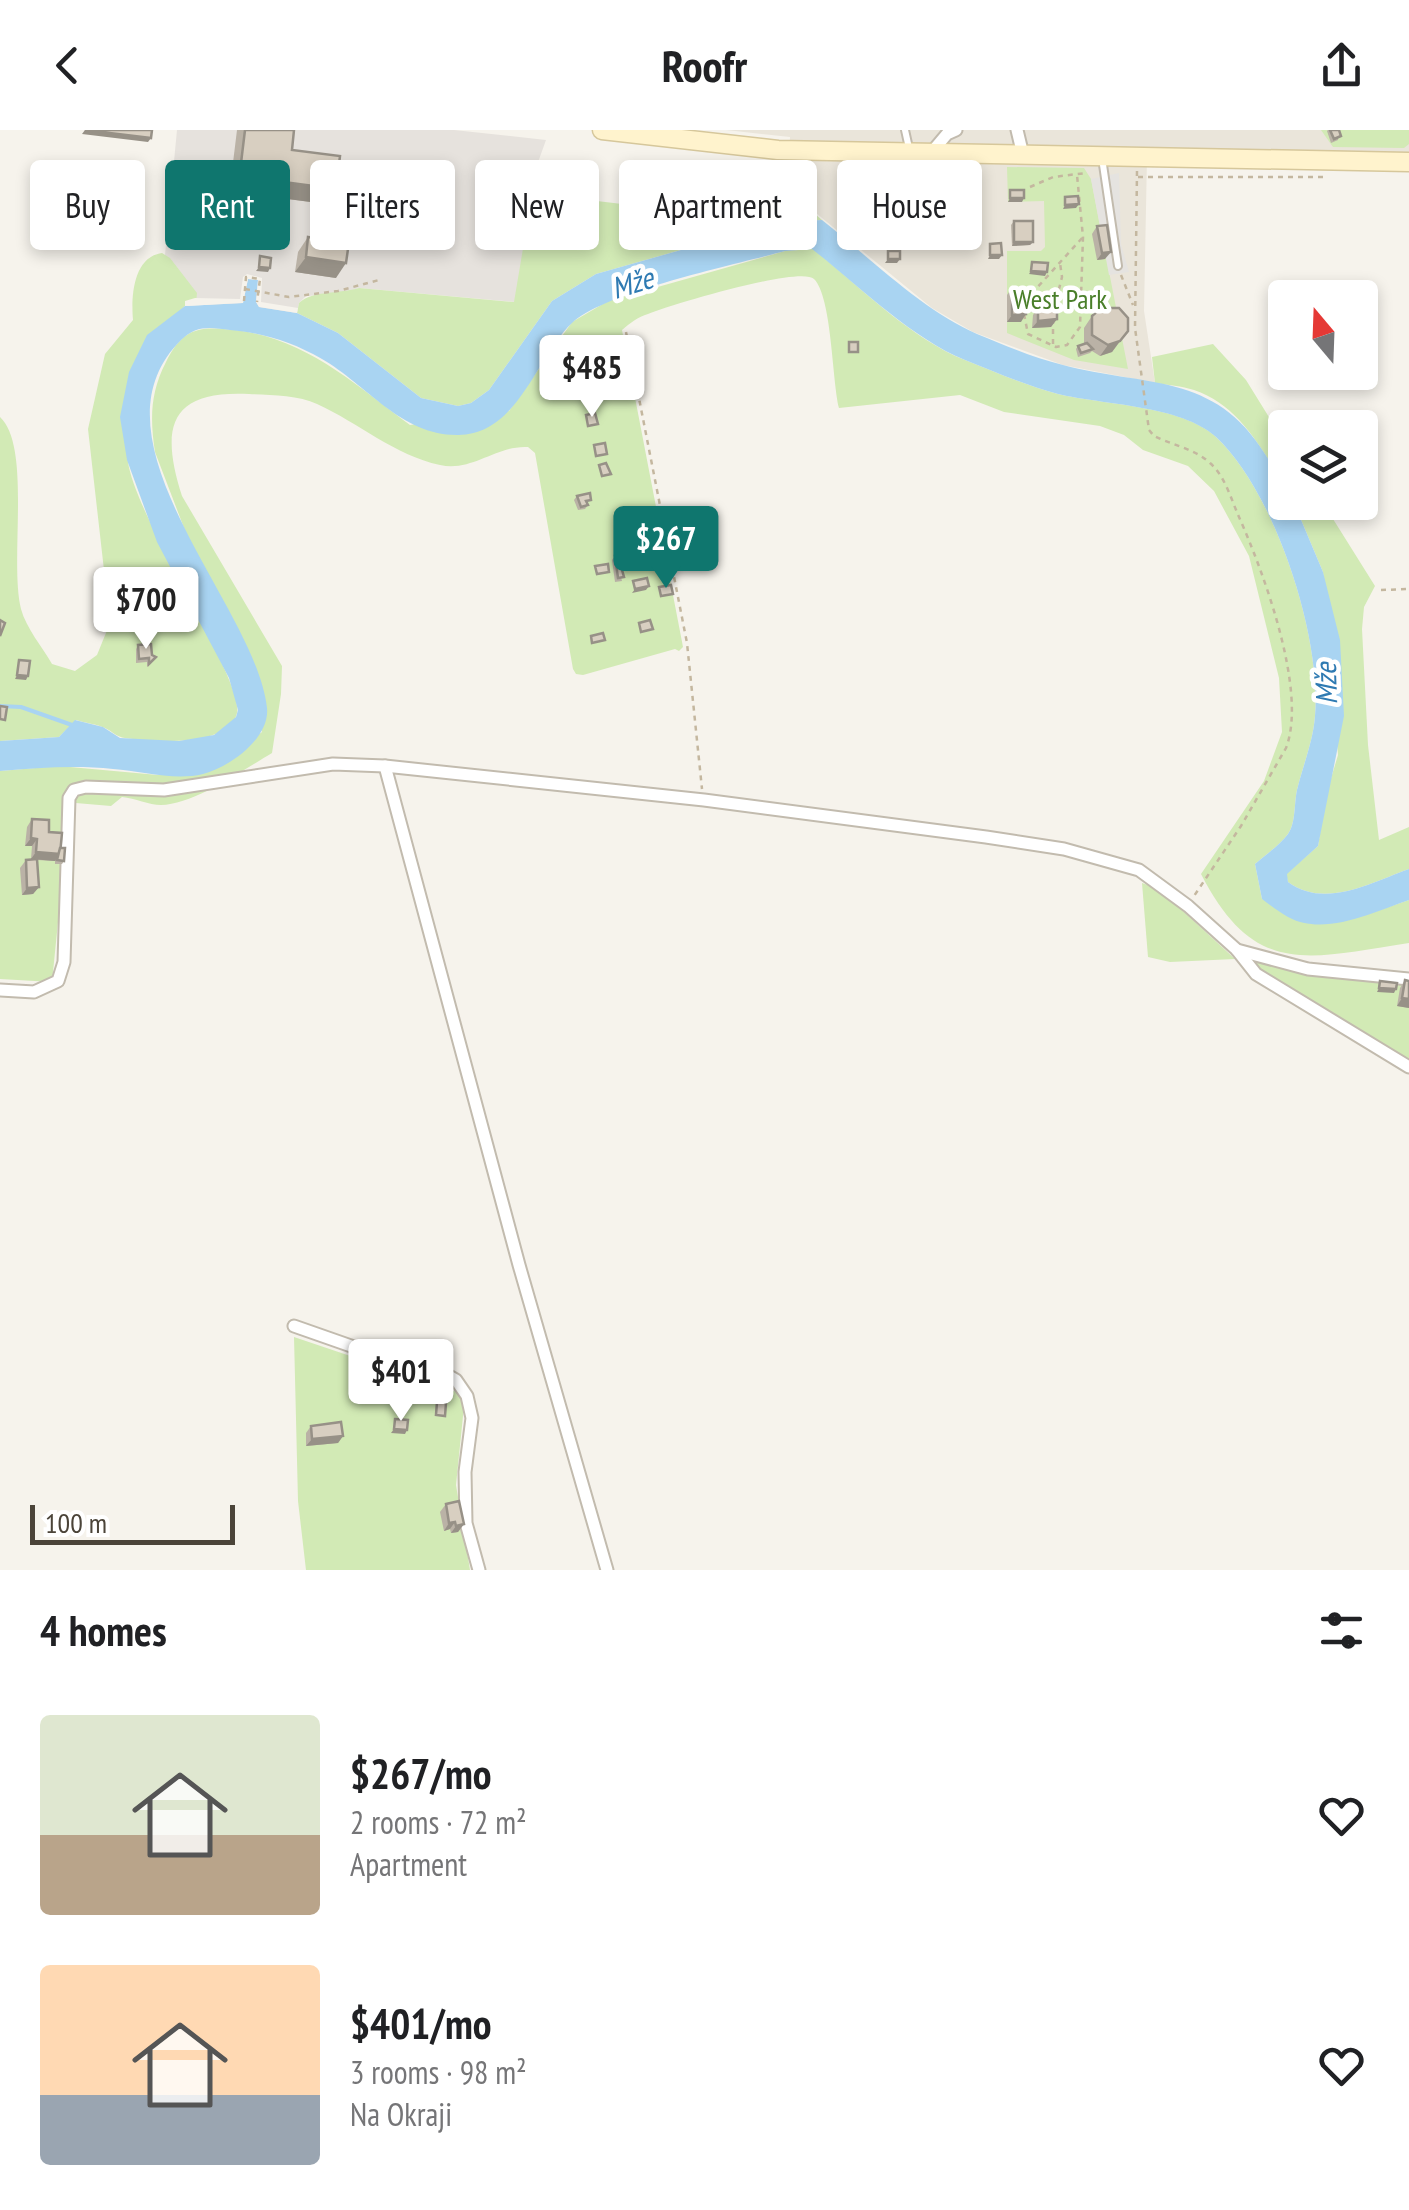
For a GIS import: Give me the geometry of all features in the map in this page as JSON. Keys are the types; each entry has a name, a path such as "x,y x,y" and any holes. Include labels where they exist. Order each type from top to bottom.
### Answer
{"street":[{"path":"602,130 778,150 1409,162"},
{"path":"931,153 947,134 956,130"},
{"path":"1017,130 1022,155"},
{"path":"0,990 34,992 58,981 64,962 69,798 74,790 86,786 164,790 333,764 385,766 704,800 1064,849 1139,870 1188,906 1237,950 1256,974 1409,1068"},
{"path":"385,766 607,1570"},
{"path":"1237,950 1308,969 1409,978"},
{"path":"294,1326 391,1360 435,1368 456,1380 467,1396 472,1418 465,1472 466,1522 479,1570"}],"lane":[{"path":"905,130 910,153"},
{"path":"1102,156 1118,266"}],"path":[{"path":"1030,187 1053,178 1087,173"},
{"path":"1077,176 1083,237 1080,327 1073,341 1061,347 1028,334 1025,299 1083,237"},
{"path":"1188,906 1286,748 1289,694 1270,592 1224,482 1202,458 1148,430 1134,308 1136,177 1331,178"},
{"path":"1053,345 1060,263"},
{"path":"1118,266 1134,308"},
{"path":"244,301 246,277 260,279 257,302"},
{"path":"246,290 298,296 378,280"},
{"path":"1080,315 1088,318"},
{"path":"626,332 687,643 704,800"},
{"path":"1381,590 1409,589"}],"shaded area":[{"path":"177,130 454,130 546,140 539,160 475,160 475,250 523,250 515,302 359,288 341,294 306,296 297,313 196,303 164,265 165,250 290,250 290,160 174,160"},
{"path":"726,130 1409,130 1409,162 1147,157 1144,311 1155,383 1063,365 973,332 932,308 861,250 982,250 982,160 837,160 837,230 817,214 817,160 789,160 790,137"},
{"path":"1119,173 1121,244 1129,272 1109,275 1091,179"}],"green space":[{"path":"1321,130 1409,130 1409,144 1404,148 1333,147"},
{"name":"West Park","path":"1007,167 1084,168 1091,179 1128,369 1074,360 1007,333 1007,251 1041,251 1045,247 1044,201 1008,202"},
{"path":"599,201 619,204 619,250 681,250 596,274 552,301 489,390 471,403 458,406 421,398 338,333 297,313 299,303 312,296 359,288 514,302 523,250 599,250"},
{"path":"814,250 905,325 945,351 1046,391 1183,418 1216,437 1257,493 1275,529 1302,608 1315,684 1314,726 1291,829 1255,864 1262,899 1359,917 1409,900 1409,943 1341,953 1287,954 1264,946 1242,931 1221,908 1201,874 1264,781 1282,732 1279,678 1249,556 1214,491 1188,466 1143,450 1124,435 1100,426 1004,412 960,395 839,408 825,303 814,279 804,276 761,282 682,303 641,317 622,330 683,647 583,675 573,669 535,453 528,447 505,450 463,465 440,465 407,454 301,399 222,394 187,406 172,432 175,472 182,496 282,666 272,753 218,785 174,803 156,805 122,797 111,806 64,802 52,982 0,979 0,771 59,766 158,775 201,774 262,732 155,452 154,395 172,350 186,335 212,328 284,342 328,365 410,425 509,411 572,322 608,301 785,251"},
{"path":"162,253 197,293 196,303 185,306 173,317 128,462 150,521 224,669 237,713 220,732 188,740 125,738 76,720 59,737 0,741 0,417 10,432 18,478 21,609 52,664 75,671 97,655 110,623 88,429 105,354 133,320 136,279 145,262"},
{"path":"1213,344 1246,380 1268,416 1268,460 1248,430 1224,406 1194,390 1155,383 1152,357"},
{"path":"1301,520 1334,520 1375,586 1364,607 1362,629 1368,745 1379,840 1409,827 1409,869 1332,893 1302,890 1288,882 1286,874 1318,846 1326,795 1338,755 1323,572"},
{"path":"1142,883 1159,889 1235,959 1170,962 1148,957"},
{"path":"1237,950 1308,969 1409,979 1409,1067 1256,974"},
{"path":"294,1337 457,1392 464,1406 456,1485 470,1570 306,1570 298,1501"}],"water":[{"path":"817,220 837,232 837,250 859,250 916,297 977,334 1052,362 1176,387 1224,409 1245,428 1268,459 1268,515 1237,462 1201,426 1162,412 1058,394 1023,383 965,360 905,325 813,250 817,250"},
{"name":"Mže","path":"681,250 798,250 672,280 588,312 559,338 511,409 479,432 458,435 419,427 338,370 289,343 216,328 198,329 181,340 155,380 150,425 161,473 182,523 256,667 267,708 262,730 236,758 192,776 85,767 0,771 0,741 59,737 75,720 103,727 120,738 179,741 214,735 236,717 238,710 229,678 157,542 127,460 120,417 129,372 147,335 185,306 243,303 248,279 258,280 259,307 297,313 338,333 421,398 458,406 471,403 489,390 552,301 596,274"},
{"name":"Mže","path":"1270,520 1301,520 1323,572 1340,640 1344,716 1318,846 1287,874 1288,882 1302,890 1332,893 1409,869 1409,900 1333,924 1302,923 1262,899 1255,864 1291,829 1315,716 1311,647"}],"pier":[{"path":"247,274 262,278 261,302 298,308 297,313 259,307 258,280 248,279 243,303 185,306 185,301 195,298 240,299 243,277"}],"building":[{"path":"85,130 152,130 151,138"},
{"path":"245,130 294,130 292,150 340,156 340,160 310,160 310,186 290,183 290,160 241,160"},
{"path":"1330,130 1339,130 1341,136 1334,139"},
{"path":"1010,190 1024,190 1024,198 1010,198"},
{"path":"1078,196 1079,204 1065,205 1065,197"},
{"path":"1014,221 1033,221 1033,242 1014,242"},
{"path":"1107,225 1111,252 1102,253 1097,226"},
{"path":"308,237 310,250 348,250 346,263 306,257"},
{"path":"1001,243 1002,255 990,255 990,244"},
{"path":"888,251 900,251 900,259 888,259"},
{"path":"260,256 271,258 270,268 259,267"},
{"path":"1032,262 1048,263 1047,272 1031,271"},
{"path":"1012,288 1025,289 1026,314 1012,315"},
{"path":"1031,299 1040,299 1040,309 1030,308"},
{"path":"1038,308 1057,310 1057,319 1038,321"},
{"path":"1101,308 1119,308 1128,318 1128,331 1120,341 1108,345 1092,335 1092,316"},
{"path":"849,342 858,342 858,352 849,352"},
{"path":"1087,343 1093,349 1081,353 1078,346"},
{"path":"595,413 598,424 588,426 586,415"},
{"path":"605,443 607,454 596,456 594,445"},
{"path":"606,463 611,474 602,476 599,465"},
{"path":"590,493 588,505 581,507 577,496"},
{"path":"618,556 624,577 618,578"},
{"path":"608,564 609,572 597,574 595,566"},
{"path":"647,578 649,586 635,589 633,581"},
{"path":"671,585 673,594 661,596 659,587"},
{"path":"650,620 653,629 641,632 639,623"},
{"path":"603,633 605,640 592,643 591,636"},
{"path":"151,644 152,655 156,657 149,664 149,658 139,659 138,645"},
{"path":"19,660 30,661 28,676 17,675"},
{"path":"0,706 7,707 5,720 0,719"},
{"path":"32,819 49,820 49,832 62,833 60,854 36,852 37,839 31,838"},
{"path":"60,848 65,848 64,861 57,860"},
{"path":"37,859 39,887 27,888 26,860"},
{"path":"1405,980 1409,981 1409,999 1402,998"},
{"path":"1380,981 1397,983 1396,989 1379,988"},
{"path":"437,1402 446,1403 445,1416 436,1415"},
{"path":"395,1419 408,1420 407,1430 394,1429"},
{"path":"341,1422 343,1436 312,1439 311,1426"},
{"path":"459,1501 464,1524 456,1526 455,1522 449,1523 446,1504"}],"waterway":[{"path":"0,706 21,707 72,725"}]}
